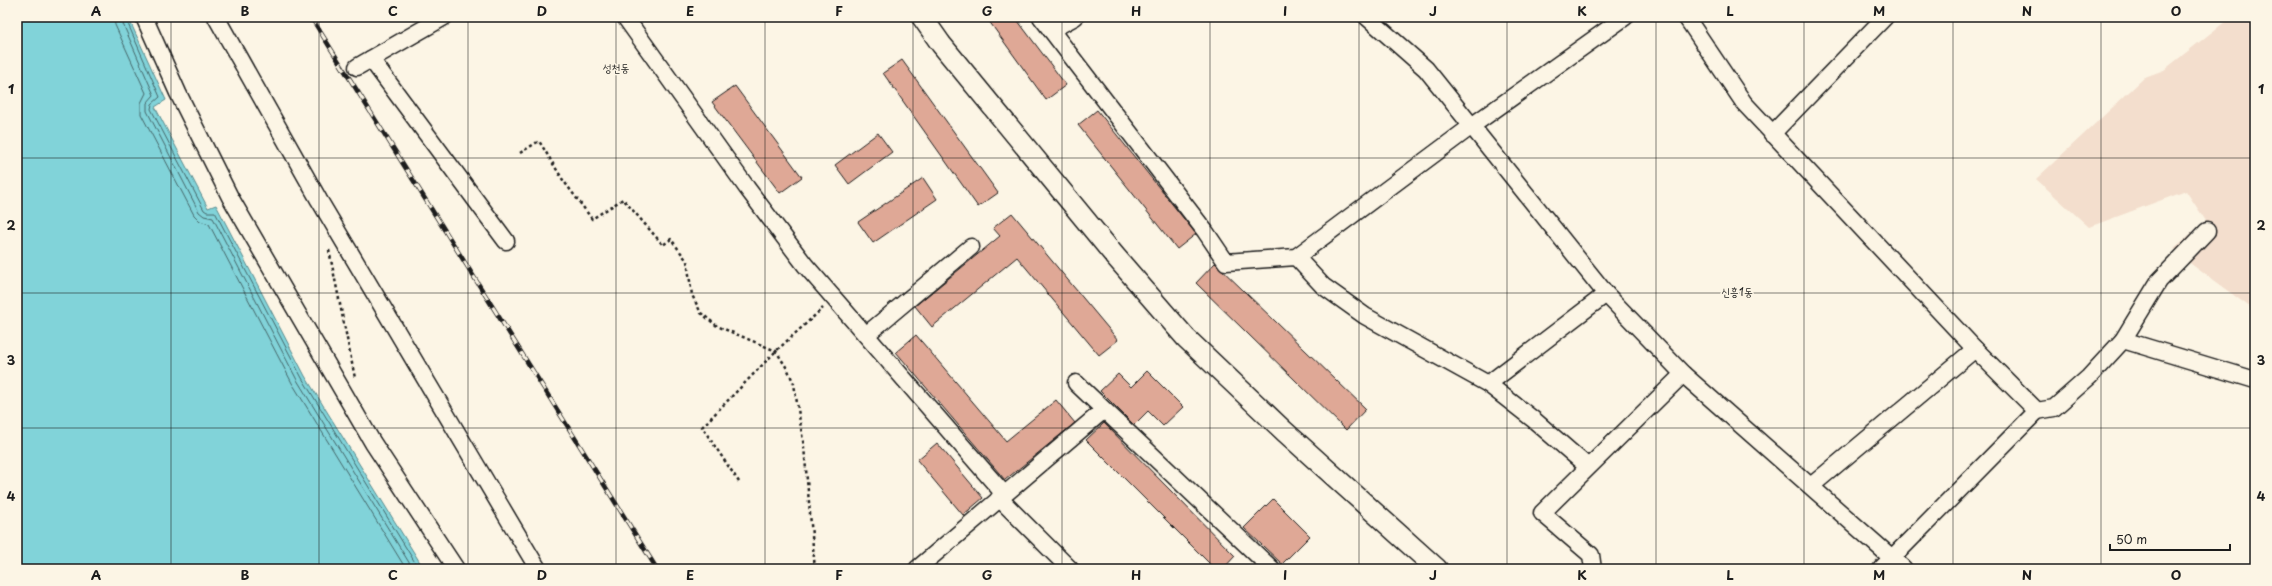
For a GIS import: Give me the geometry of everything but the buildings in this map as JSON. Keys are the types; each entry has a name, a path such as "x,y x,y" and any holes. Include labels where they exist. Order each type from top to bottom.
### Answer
{"main road":[{"path":"922,17 950,56 1115,256 1186,338 1284,431 1437,569"}],"street":[{"path":"144,17 178,93 230,197 373,443 456,569"},
{"path":"216,17 319,200 538,569"},
{"path":"357,67 444,17"},
{"path":"625,17 747,188 806,265 1001,496 1070,569"},
{"path":"1041,17 1205,231 1226,262 1296,257 1473,125 1625,17"},
{"path":"1051,30 1075,17"},
{"path":"1367,17 1426,69 1473,125 1606,294 1683,374 1811,486 1892,565 2037,411 2054,408 2089,377 2123,340 2158,281 2207,231"},
{"path":"1686,17 1744,103 1975,349 2037,411"},
{"path":"1772,134 1885,17"},
{"path":"371,59 506,241"},
{"path":"866,335 971,247"},
{"path":"1296,257 1323,286 1365,316 1488,384 1534,420 1588,467"},
{"path":"1488,384 1606,294"},
{"path":"2123,340 2255,380"},
{"path":"1811,486 1975,349"},
{"path":"1593,569 1591,555 1542,513 1683,374"},
{"path":"1076,383 1272,569"},
{"path":"917,569 1001,496 1104,410"}],"path":[{"path":"520,153 539,142 563,180 592,219 623,199 663,245 671,239 687,261 695,303 708,320 776,351 788,370 794,384 804,447 815,569"},
{"path":"328,247 355,379"},
{"path":"738,482 702,427 776,351 834,298"}],"shaded area":[{"path":"2231,17 2255,17 2254,310 2191,264 2174,248 2206,221 2186,191 2089,227 2036,179 2145,77 2164,70"}],"water":[{"path":"17,17 128,17 166,100 155,107 208,208 216,205 305,376 424,569 17,569"}],"railway":[{"path":"311,17 657,569"}],"district":[{"name":"성천동","path":"616,68"},
{"name":"신흥1동","path":"1737,292"}]}
